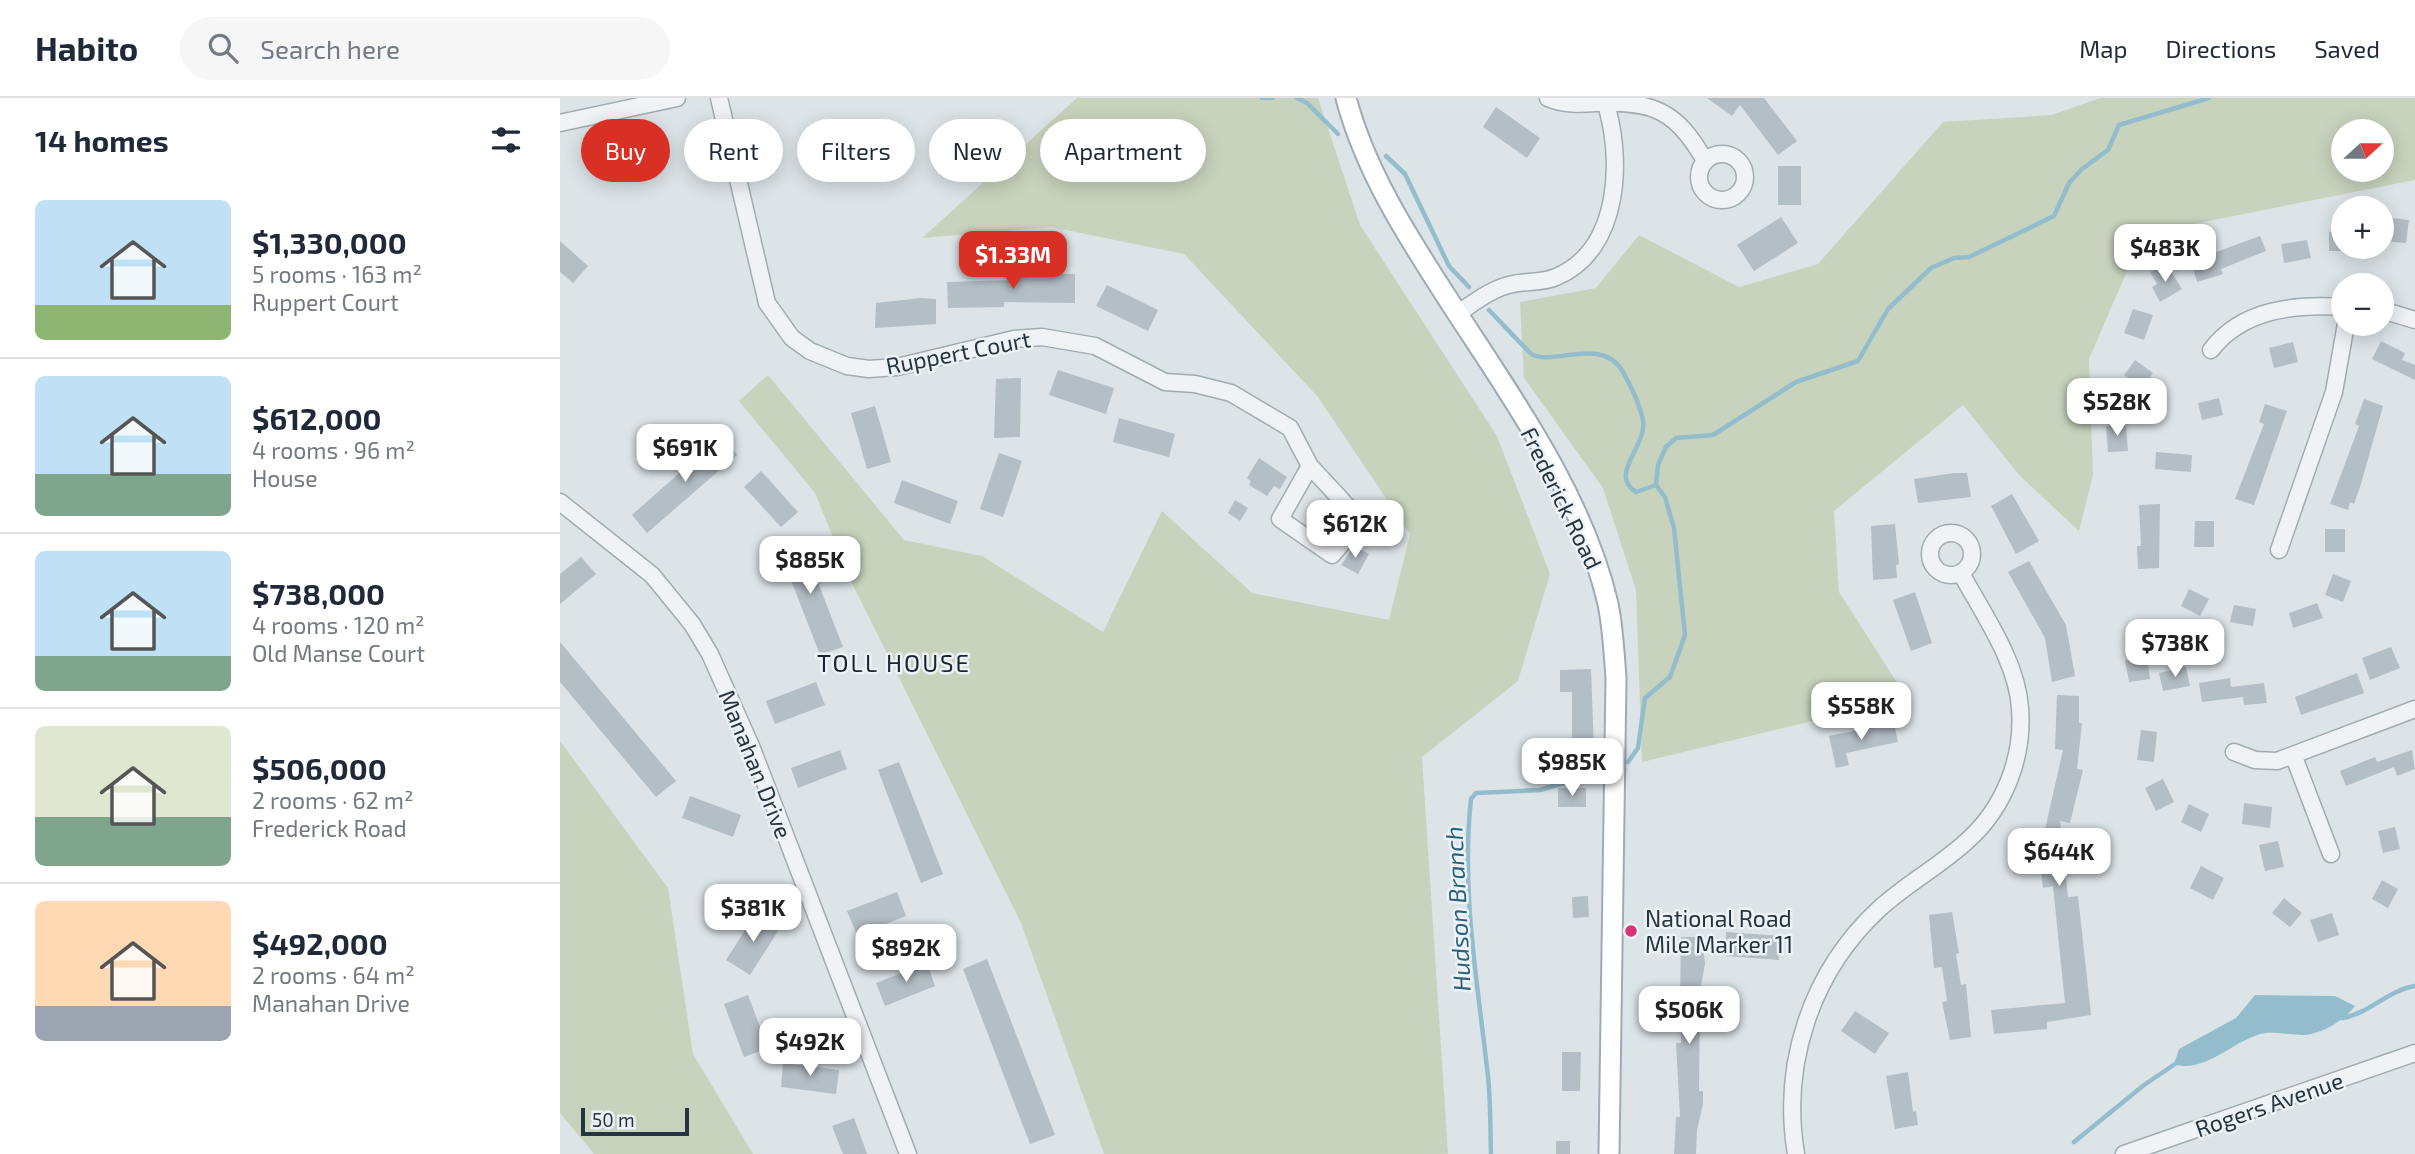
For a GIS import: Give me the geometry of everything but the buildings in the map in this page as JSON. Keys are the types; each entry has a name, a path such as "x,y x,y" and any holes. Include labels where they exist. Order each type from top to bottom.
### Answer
{"main road":[{"name":"Frederick Road","path":"1346,98 1359,138 1382,191 1413,246 1525,421 1560,484 1586,537 1608,606 1616,678 1609,1154"}],"street":[{"path":"560,123 677,98"},
{"name":"Ruppert Court","path":"719,98 767,303 792,338 810,351 847,366 888,368 1014,339 1042,337 1095,346 1165,382 1216,388 1262,411 1290,428 1310,466"},
{"path":"1548,98 1558,103 1605,100 1649,105 1677,121 1705,161"},
{"path":"1457,314 1498,288 1553,279 1584,260 1595,248 1607,221 1613,181 1611,135 1605,100"},
{"path":"2211,350 2223,334 2257,316 2311,305 2331,306"},
{"path":"2394,314 2415,320"},
{"path":"2278,550 2334,391 2344,336"},
{"path":"1310,466 1360,521 1332,555 1280,519 1310,466"},
{"name":"Manahan Drive","path":"560,502 652,575 692,624 710,654 751,746 908,1154"},
{"path":"1796,1154 1791,1094 1798,1048 1811,1004 1830,969 1877,911 1967,841 1992,813 2007,789 2016,759 2020,706 2014,680 2000,646 1961,573"},
{"path":"2234,752 2256,760 2277,761 2294,757 2415,709"},
{"path":"2294,757 2332,854"},
{"name":"Rogers Avenue","path":"2124,1154 2415,1053"}],"green space":[{"path":"1077,98 1318,98 1360,225 1497,436 1550,574 1518,681 1422,757 1448,1154 1104,1154 1021,923 850,579 815,493 739,401 768,375 904,540 982,556 1103,632 1162,511 1252,593 1389,620 1410,534 1318,397 1184,254 1051,227 922,238 984,182 1026,182 1026,144 1040,131 1040,182 1206,182 1206,119 1054,119"},
{"path":"2100,98 2415,98 2415,180 2143,234 2089,359 2093,475 2079,531 2019,475 1963,405 1834,511 1839,592 1907,698 1642,762 1636,590 1603,488 1524,378 1520,302 1596,288 1639,235 1739,287 1818,264 1943,122 2052,115"},
{"path":"560,741 668,888 693,1054 753,1154 594,1154 560,1113"}],"water":[{"path":"2255,995 2335,996 2355,1006 2339,1021 2318,1032 2304,1035 2265,1033 2197,1064 2174,1064 2179,1049 2236,1018"}],"waterway":[{"name":"Hudson Branch","path":"1262,98 1273,98"},
{"name":"Hudson Branch","path":"1297,98 1307,103 1338,134"},
{"path":"1656,485 1658,465 1666,447 1676,438 1713,435 1796,382 1858,361 1888,309 1931,268 1954,258 1969,257 2054,216 2069,183 2082,169 2108,150 2119,125 2209,98"},
{"name":"Hudson Branch","path":"1386,156 1405,174 1449,266 1469,287"},
{"name":"Hudson Branch","path":"1489,310 1533,355 1554,357 1591,353 1614,361 1626,377 1640,409 1643,431 1626,477 1628,485 1636,492 1656,485 1665,497 1674,528 1685,635 1670,677 1645,698 1638,748 1628,762"},
{"name":"Hudson Branch","path":"1491,1154 1490,1100 1469,900 1468,833 1471,799 1476,793 1540,790 1602,772"},
{"path":"2343,1018 2396,992 2415,986"},
{"path":"2074,1142 2144,1085 2178,1062"}],"place":[{"name":"National Road Mile Marker 11","path":"1631,931"}],"district":[{"name":"TOLL HOUSE","path":"894,662"}]}
